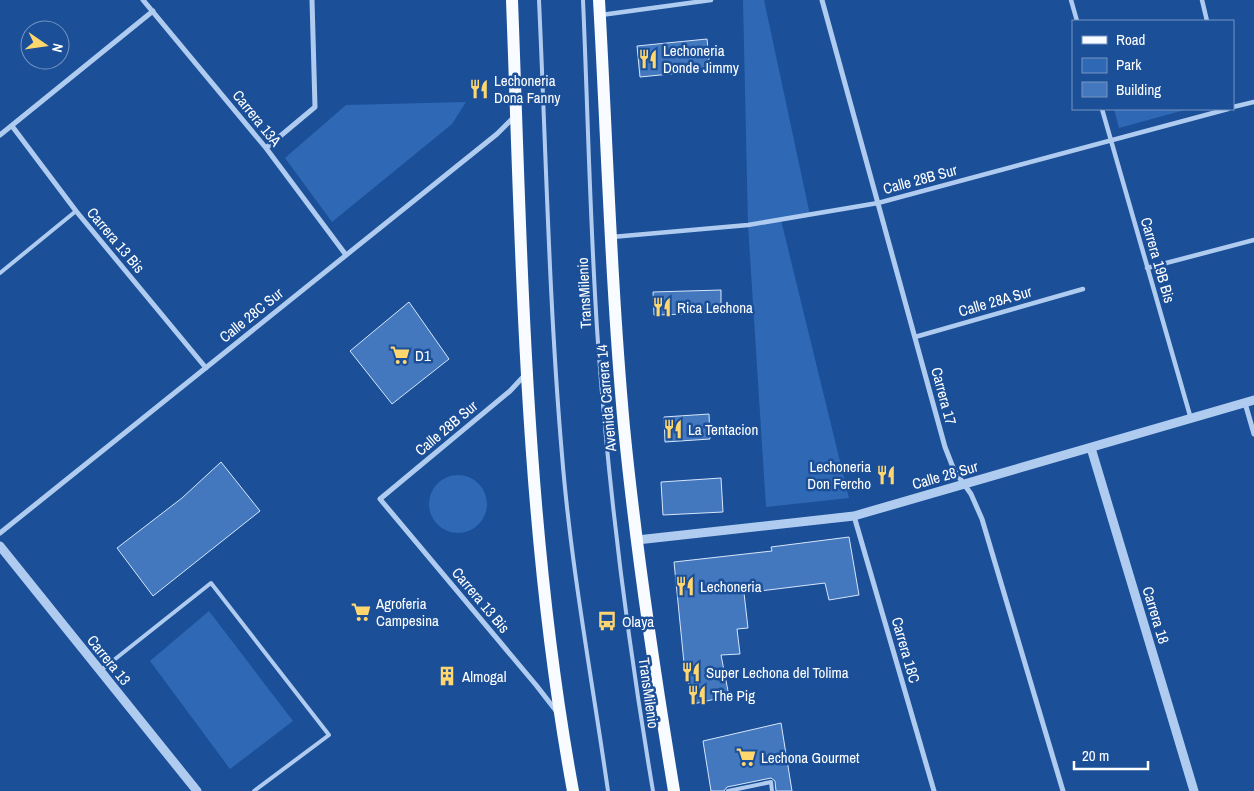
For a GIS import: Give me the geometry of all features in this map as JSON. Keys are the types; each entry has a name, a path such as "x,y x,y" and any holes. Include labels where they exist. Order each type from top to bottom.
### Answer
{"main road":[{"path":"512,0 526,374 532,465 540,558 572,791"},
{"name":"Avenida Carrera 14","path":"600,0 616,333 623,409 652,658 674,791"}],"street":[{"name":"Carrera 13A","path":"143,0 266,148 346,255"},
{"path":"266,148 315,107 312,0"},
{"path":"600,15 711,0"},
{"name":"Carrera 17","path":"822,0 947,453 954,470 971,494 982,519 1063,791"},
{"path":"1071,0 1077,20"},
{"path":"1202,0 1207,20"},
{"path":"0,135 152,11"},
{"path":"1234,108 1254,102"},
{"name":"Carrera 19B Bis","path":"1102,110 1191,419"},
{"name":"Calle 28B Sur","path":"612,237 748,225 878,204 1224,110"},
{"name":"Calle 28C Sur","path":"0,533 497,134 516,115"},
{"name":"Carrera 13 Bis","path":"12,126 76,211 206,368"},
{"path":"1147,268 1254,240"},
{"name":"Calle 28A Sur","path":"915,337 1083,289"},
{"name":"Calle 28B Sur","path":"380,498 510,391 526,374"},
{"path":"1250,402 1254,434"},
{"name":"Calle 28 Sur","path":"637,540 854,516 1250,402"},
{"name":"Carrera 18","path":"1091,448 1194,791"},
{"name":"Carrera 13 Bis","path":"380,498 536,685 561,718"},
{"name":"Carrera 18C","path":"854,516 934,791"},
{"name":"Carrera 13","path":"0,546 197,791"}],"lane":[{"path":"539,0 552,314 562,456 572,547 608,791"},
{"name":"TransMilenio","path":"583,0 593,252 607,445 637,696 653,791"},
{"path":"0,273 76,211"},
{"path":"100,671 210,583 330,735 254,791"},
{"path":"728,791 771,782 772,791"}],"green space":[{"path":"743,0 764,0 810,215 781,220 849,498 766,507 748,225"},
{"path":"466,102 452,124 332,222 285,158 346,105"},
{"path":"1114,110 1184,110 1119,128"},
{"path":"452,475 464,475 479,483 487,498 487,510 479,525 464,533 452,533 437,525 429,510 429,498 437,483"},
{"path":"209,611 293,721 230,769 150,661"}],"building":[{"path":"707,39 710,70 640,77 637,46"},
{"path":"721,290 721,313 654,315 653,292"},
{"name":"D1","path":"409,302 449,359 392,404 350,351"},
{"path":"709,414 710,439 665,442 664,417"},
{"path":"221,462 260,511 153,596 117,548 182,498"},
{"path":"721,478 723,512 663,515 661,482"},
{"path":"849,537 859,595 829,600 825,583 744,593 748,628 737,629 740,654 721,655 729,696 693,704 684,663 674,562 772,551 771,547"},
{"name":"Lechona Gourmet","path":"781,723 792,791 776,791 775,781 771,778 727,787 724,791 711,791 703,741"}],"place":[{"name":"Lechoneria Donde Jimmy","path":"648,59"},
{"name":"Lechoneria Dona Fanny","path":"479,89"},
{"name":"Rica Lechona","path":"662,307"},
{"name":"D1","path":"400,355"},
{"name":"La Tentacion","path":"673,429"},
{"name":"Lechoneria Don Fercho","path":"886,475"},
{"name":"Lechoneria","path":"685,586"},
{"name":"Agroferia Campesina","path":"361,612"},
{"name":"Olaya","path":"607,621"},
{"name":"Super Lechona del Tolima","path":"691,672"},
{"name":"Almogal","path":"447,676"},
{"name":"The Pig","path":"697,695"},
{"name":"Lechona Gourmet","path":"746,757"}]}
